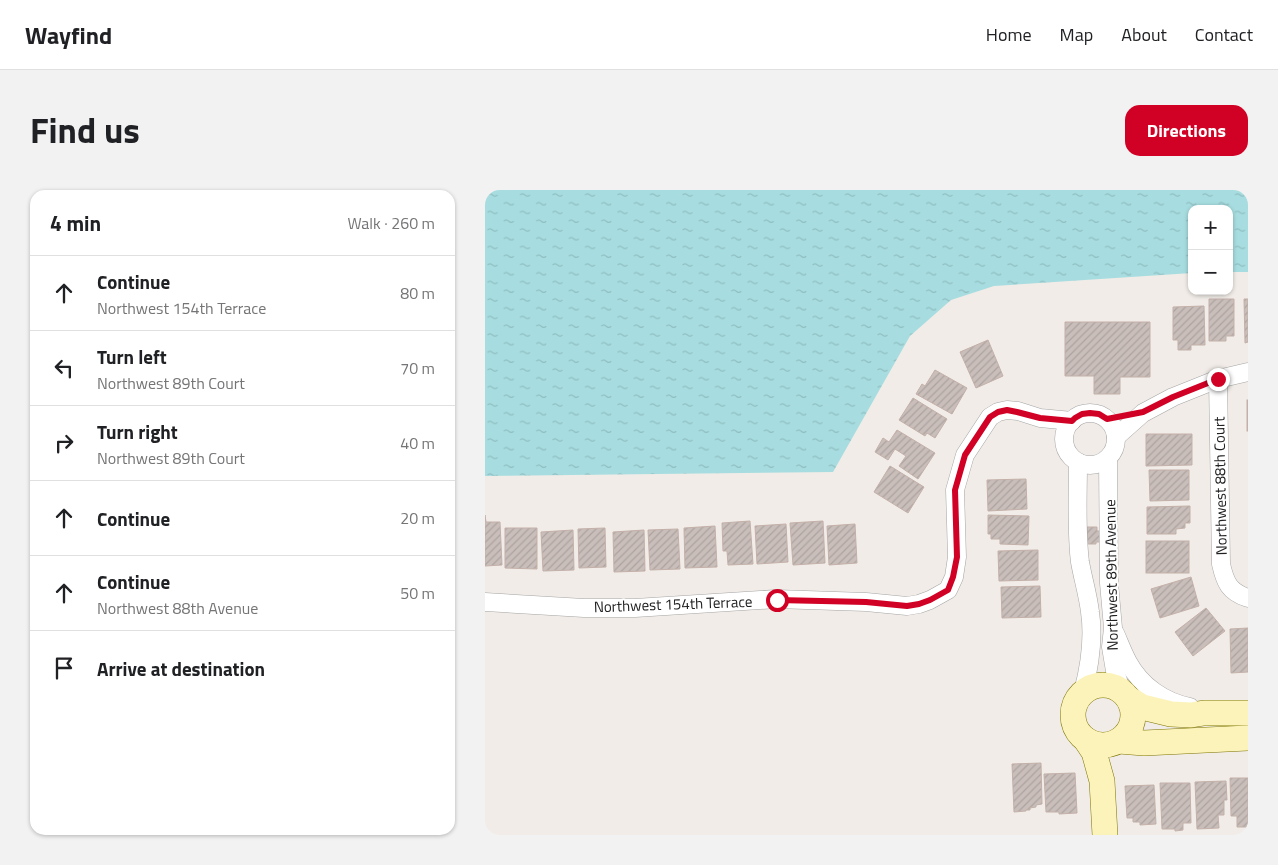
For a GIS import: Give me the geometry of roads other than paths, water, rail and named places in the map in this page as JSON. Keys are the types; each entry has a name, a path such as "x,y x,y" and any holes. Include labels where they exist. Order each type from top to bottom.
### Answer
{"street":[{"path":"1107,419 1143,412 1173,397 1218,379 1248,372"},
{"name":"Northwest 88th Court","path":"1218,379 1221,564 1224,578 1229,586 1241,594"},
{"name":"Northwest 154th Terrace","path":"485,602 627,608 777,600 866,602 907,606 919,604 948,590 953,577 957,557 955,490 965,455 990,417 998,412 1007,410 1040,418"},
{"path":"1117,437 1143,412"},
{"path":"1090,413 1099,414 1107,419 1113,426 1117,437 1114,452 1108,459 1091,465 1082,464 1074,460 1069,454 1065,443 1065,431 1069,423 1082,414 1090,413"},
{"path":"1040,418 1072,421"},
{"path":"1040,418 1065,443"},
{"name":"Northwest 89th Avenue","path":"1108,459 1109,583 1113,628 1111,647 1115,670 1125,694"},
{"name":"Northwest 89th Avenue","path":"1079,462 1080,562 1092,630 1091,654 1083,692"},
{"path":"1113,628 1128,662 1136,675 1151,690 1163,698 1204,713"},
{"path":"1105,835 1102,782 1094,752 1086,740 1079,734 1073,717 1077,699 1083,692 1098,685 1113,686 1142,706 1171,714 1248,713"},
{"path":"1086,740 1104,746 1116,742 1127,734 1134,717 1133,708 1125,694"},
{"path":"1116,742 1144,743 1248,738"},
{"path":"1102,782 1104,771 1116,742"}],"water":[{"path":"485,190 1248,190 1248,272 1233,272 1233,205 1188,205 1188,273 994,286 951,300 910,336 833,472 485,476"}]}
